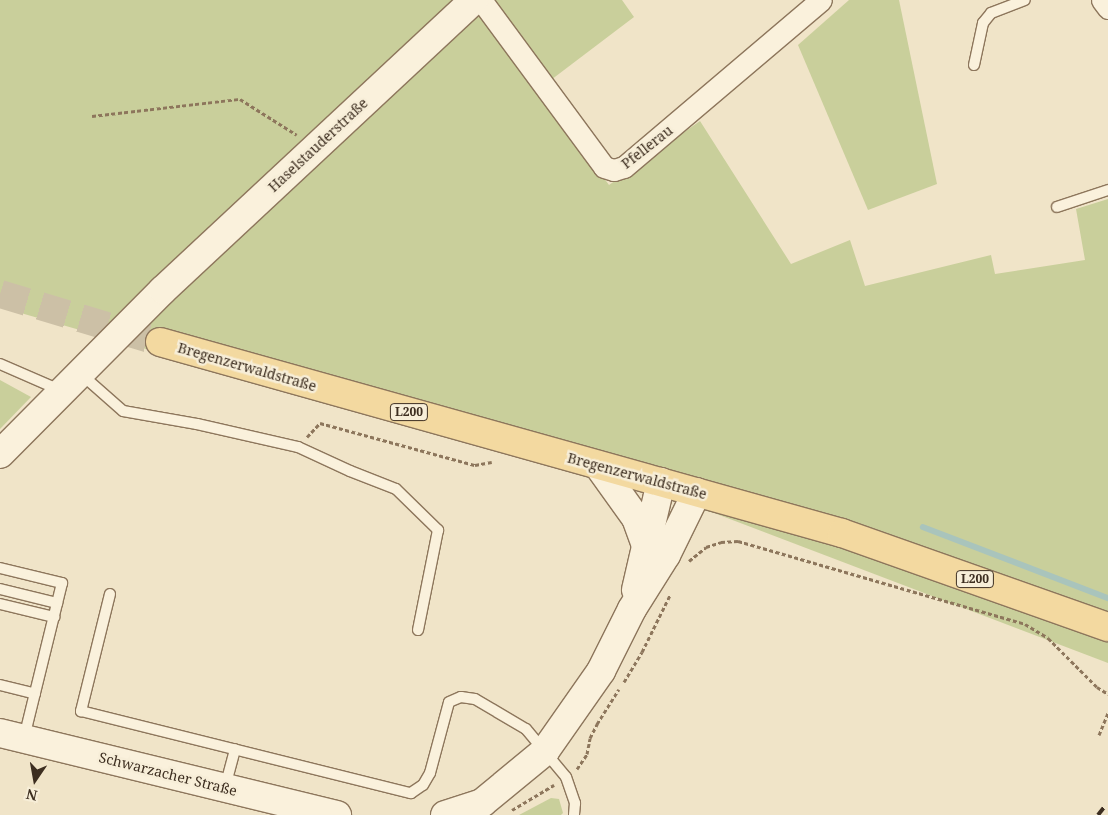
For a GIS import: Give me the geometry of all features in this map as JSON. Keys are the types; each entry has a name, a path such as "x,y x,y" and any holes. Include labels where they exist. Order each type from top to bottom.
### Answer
{"main road":[{"name":"Haselstauderstraße","path":"0,454 162,290 474,0"},
{"name":"Bregenzerwaldstraße","path":"160,342 842,532 1108,627"},
{"path":"598,465 636,518 646,546"},
{"path":"632,609 661,482"},
{"path":"445,815 482,803 530,766 544,751 601,671 632,609 666,555 698,492"},
{"name":"Schwarzacher Straße","path":"12,736 337,815"}],"street":[{"name":"Pfellerau","path":"481,0 604,167 614,170 624,167 821,0"},
{"path":"1102,0 1108,8"}],"lane":[{"path":"974,65 983,23 991,13 1025,0"},
{"path":"1056,207 1108,190"},
{"path":"0,364 72,382 123,411 197,424 298,447 350,471 396,489 438,530 418,630"},
{"path":"0,568 62,583 34,694 12,736"},
{"path":"0,589 57,603"},
{"path":"110,594 80,711 411,793 423,785 430,773 448,702 461,696 475,699 526,729 566,777 575,803 574,815"},
{"path":"0,604 54,618"},
{"path":"0,685 34,694"},
{"path":"224,788 235,749"}],"path":[{"path":"92,116 240,99 316,147"},
{"path":"298,447 320,422 475,465 492,462"},
{"path":"686,564 706,547 721,542 738,541 1025,624 1048,638 1097,687 1108,694"},
{"path":"505,815 581,766 597,724 642,652 671,593"},
{"path":"1099,735 1108,714"}],"green space":[{"path":"0,0 622,0 634,17 539,89 609,185 700,121 791,264 850,240 865,286 991,255 995,274 1085,260 1076,209 1108,199 1108,663 714,513 0,307"},
{"path":"849,0 899,0 937,184 868,210 798,45"},
{"path":"0,380 31,397 0,429"},
{"path":"551,798 559,799 563,813 561,815 519,815"}],"waterway":[{"path":"923,527 1108,598"}],"tunnel":[{"path":"0,294 160,342"}],"railway":[{"path":"1098,815 1108,802"}]}
